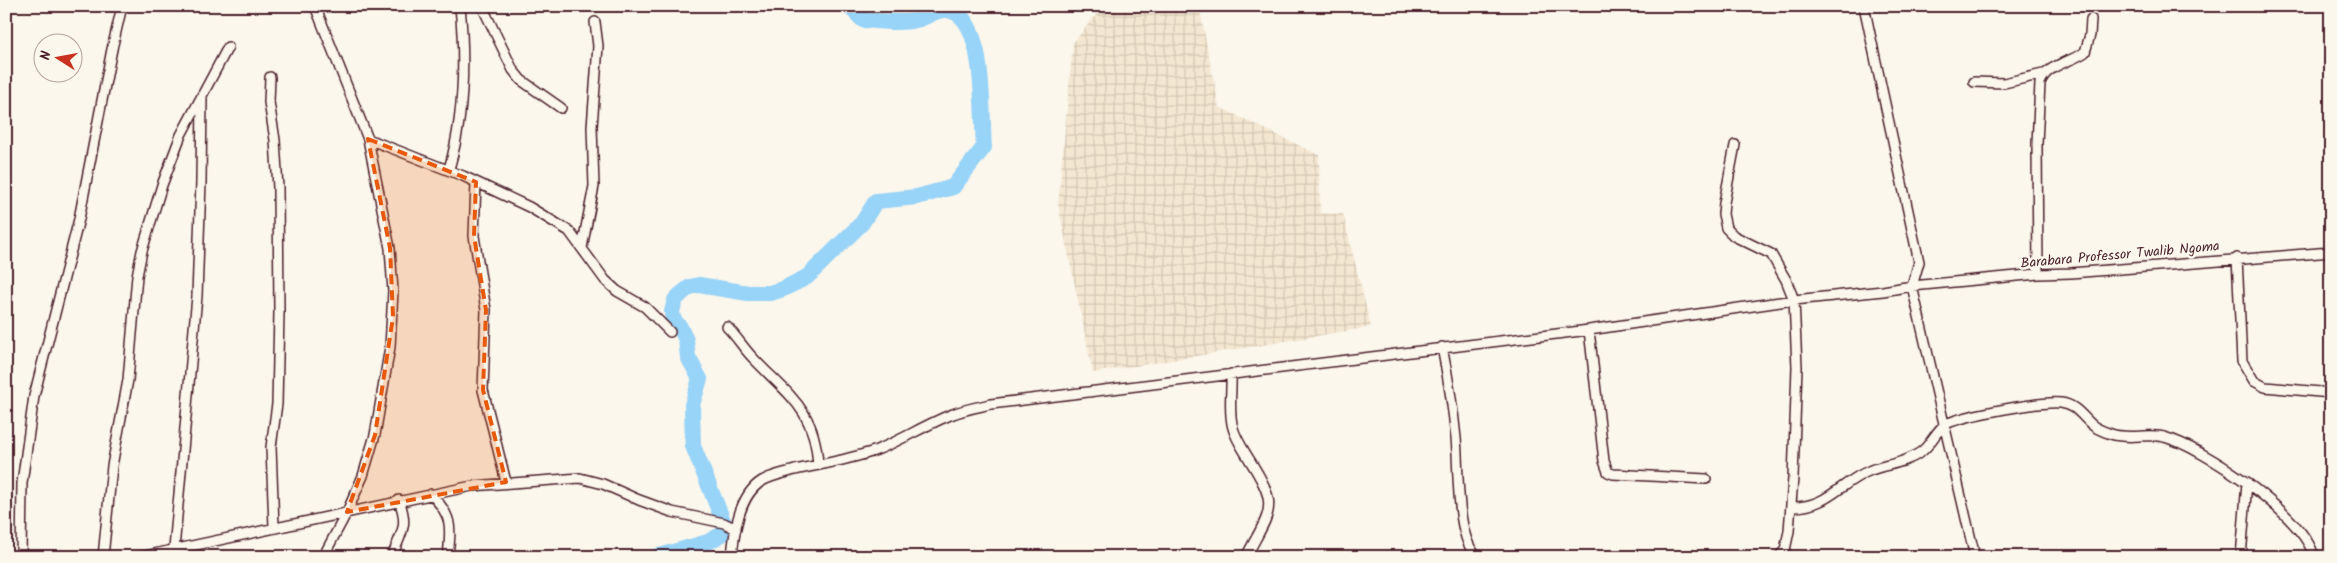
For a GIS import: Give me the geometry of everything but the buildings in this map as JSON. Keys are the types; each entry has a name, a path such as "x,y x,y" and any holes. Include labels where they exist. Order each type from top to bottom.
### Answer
{"street":[{"path":"21,557 22,483 34,396 80,219 122,6"},
{"path":"315,6 368,139 390,248 393,317 375,435 363,476 348,512 322,557"},
{"path":"449,169 459,122 462,51 460,6"},
{"path":"482,6 517,75 531,88 560,108"},
{"path":"1864,6 1919,262 1912,286 1975,557"},
{"path":"1974,82 2004,83 2043,74 2085,52 2090,35 2091,19"},
{"path":"582,248 594,186 592,127 598,46 595,22"},
{"path":"103,557 110,479 128,380 137,276 142,251 170,161 188,118 228,47"},
{"path":"2038,274 2037,144 2040,83 2043,74"},
{"path":"270,77 269,102 275,140 278,188 279,312 277,404 271,447 271,507 274,527"},
{"path":"174,549 197,296 202,95"},
{"path":"368,139 449,169 528,207 569,231 605,280 617,291 645,307 670,332"},
{"path":"1734,145 1724,203 1723,214 1726,228 1734,236 1771,254 1786,280 1794,300 1797,397 1790,531 1784,550 1779,557"},
{"path":"476,182 474,236 486,310 483,390 506,482"},
{"name":"Barabara Professor Twalib Ngoma","path":"732,557 736,529 742,508 750,494 762,481 818,465 842,461 873,451 910,436 953,414 991,404 1589,330 1794,300 1883,292 1912,286 2038,274 2331,252"},
{"path":"2237,258 2242,361 2254,381 2265,386 2331,393"},
{"path":"727,326 752,358 784,387 796,401 814,434 818,465"},
{"path":"1589,330 1604,461 1608,472 1613,474 1706,479"},
{"path":"1442,347 1456,441 1460,513 1468,543 1478,557"},
{"path":"1231,374 1233,428 1239,442 1266,485 1270,503 1268,516 1246,557"},
{"path":"1791,507 1815,505 1829,498 1859,475 1913,457 1932,442 1945,425 1988,412 2059,403 2068,404 2097,428 2125,438 2154,435 2178,442 2221,465 2247,482 2274,505 2307,539 2312,546 2314,557"},
{"path":"140,557 431,494 506,482 580,478 603,484 621,493 672,512 724,522 736,529"},
{"path":"2241,557 2247,482"},
{"path":"431,494 448,513 450,523 448,557"},
{"path":"392,557 402,533 405,517 399,500"}],"highlighted area":[{"path":"368,139 476,182 474,236 486,310 483,390 506,482 347,512 375,435 393,317 390,248"}],"shaded area":[{"path":"1103,6 1199,6 1219,107 1319,155 1320,213 1343,214 1371,327 1093,373 1058,204 1073,43"},
{"path":"1045,551 1056,557 1006,557 1007,555"}],"waterway":[{"path":"656,557 708,542 724,533 724,523 693,446 692,405 700,379 688,357 686,340 680,327 673,319 672,312 675,300 690,287 699,285 748,293 770,293 783,289 807,277 862,223 876,201 917,197 953,187 984,147 982,91 975,46 969,27 959,15 945,10 937,11 920,19 903,22 863,20 849,6"},
{"path":"758,552 759,557"}]}
